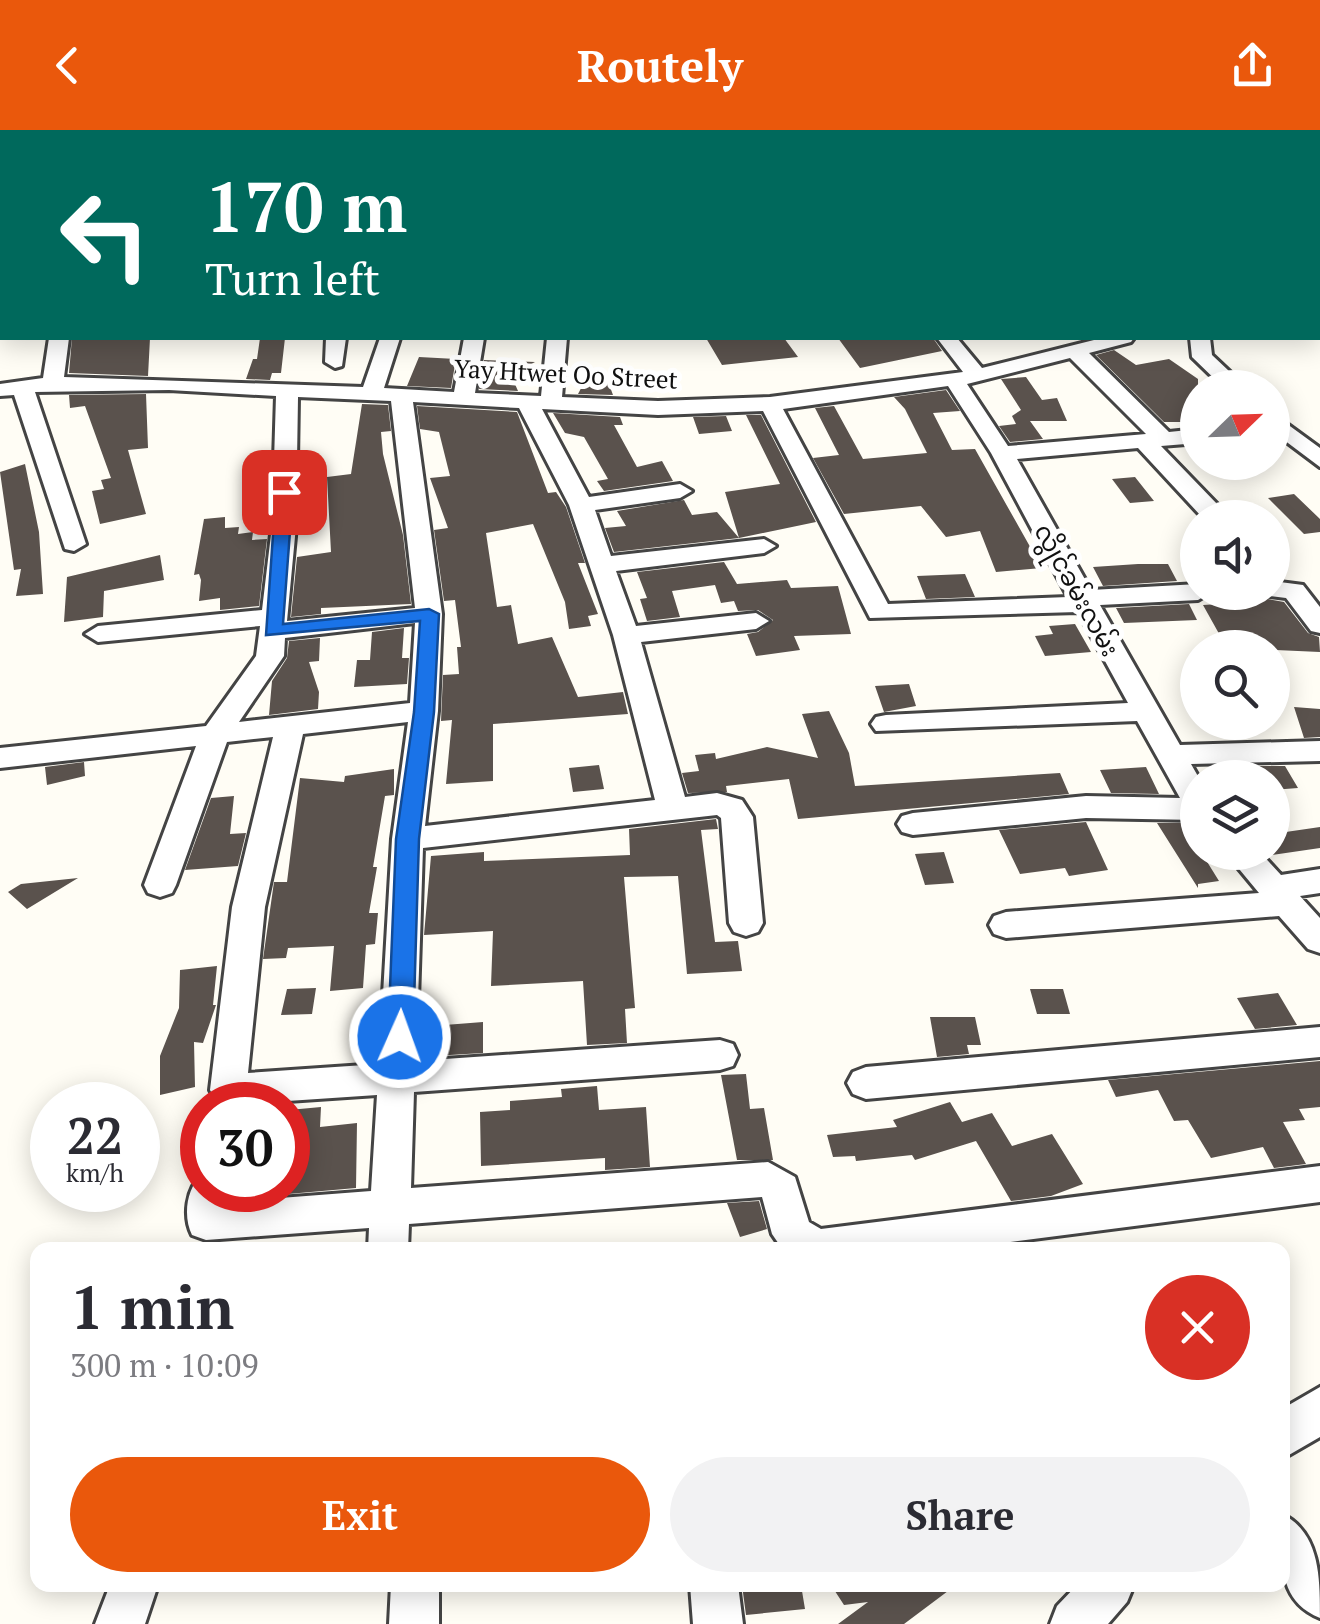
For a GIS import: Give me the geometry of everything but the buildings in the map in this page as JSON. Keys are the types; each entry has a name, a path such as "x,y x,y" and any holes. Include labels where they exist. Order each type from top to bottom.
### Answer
{"street":[{"path":"54,383 59,340"},
{"path":"335,362 336,340"},
{"path":"388,1242 408,839 424,712 429,614 387,393 390,340"},
{"path":"464,396 474,340"},
{"path":"556,340 538,400 626,635 673,809"},
{"name":"လွိုင်ခမ်းလမ်း","path":"948,340 1002,453 1180,772"},
{"path":"1051,340 1070,351 1154,440 1201,500"},
{"name":"Yay Htwet Oo Street","path":"11,388 54,383 387,393 658,408 770,404 966,378 1116,340"},
{"path":"1200,340 1202,357 1217,370"},
{"path":"11,388 74,544"},
{"path":"160,886 182,815 216,733 270,656 284,526 287,391"},
{"path":"770,404 880,612 1180,593"},
{"path":"1290,437 1320,460"},
{"path":"1002,453 1180,438"},
{"path":"580,505 680,491"},
{"path":"599,565 764,546"},
{"path":"1290,590 1320,626"},
{"path":"98,634 429,614"},
{"path":"626,635 756,621"},
{"path":"886,724 1145,711"},
{"path":"0,758 424,712"},
{"path":"229,1082 232,1003 252,871 290,727"},
{"path":"1171,755 1320,752"},
{"path":"408,839 717,804 732,808 737,816 746,923"},
{"path":"913,824 1086,807 1180,806"},
{"path":"1257,870 1320,940"},
{"path":"1006,924 1280,895 1320,881"},
{"path":"866,1083 1320,1042"},
{"path":"310,1088 399,1077 720,1055"},
{"path":"208,1212 206,1222 768,1179 781,1186 787,1196 792,1234 807,1242"},
{"path":"861,1242 1020,1220 1178,1207 1320,1184"},
{"path":"1290,1430 1320,1409"},
{"path":"1290,1550 1320,1594"},
{"path":"120,1624 131,1592"},
{"path":"414,1624 415,1592"},
{"path":"715,1592 718,1624"},
{"path":"1076,1624 1104,1592"}],"route":[{"path":"284,492 273,631 429,614 424,712 408,839 400,1037"}]}
